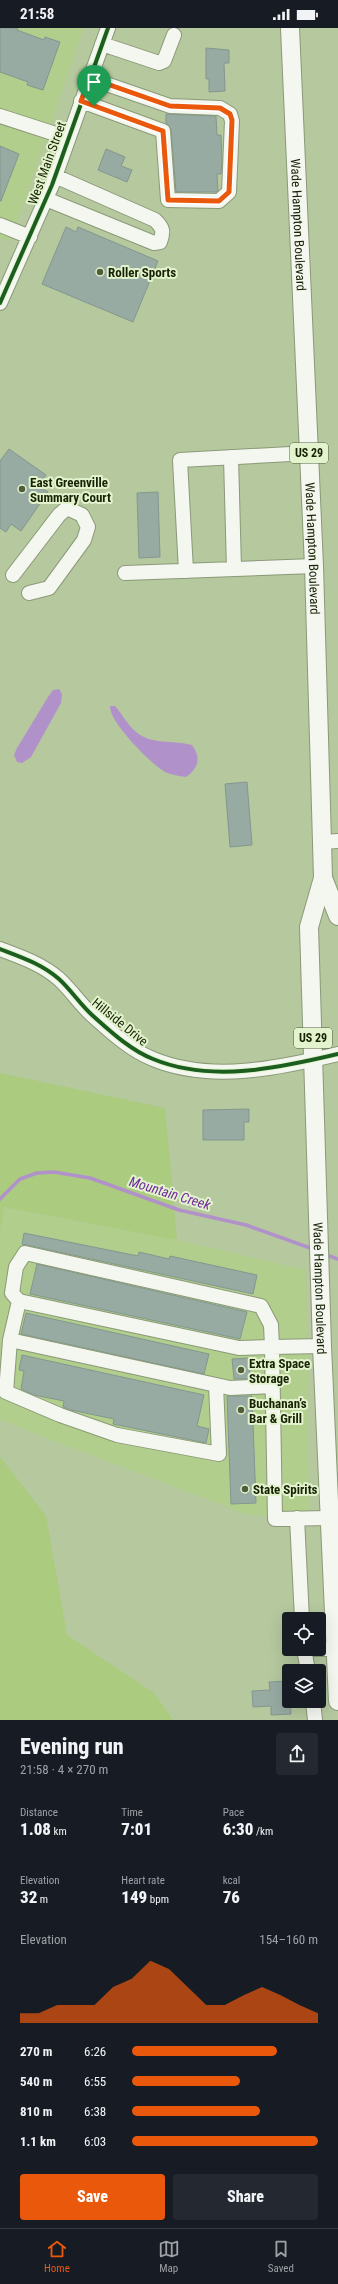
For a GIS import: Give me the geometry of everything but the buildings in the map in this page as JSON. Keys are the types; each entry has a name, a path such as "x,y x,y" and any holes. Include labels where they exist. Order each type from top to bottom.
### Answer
{"main road":[{"name":"Wade Hampton Boulevard","path":"290,28 314,566 330,841 323,878 309,927 322,1346 333,1476 329,1518 338,1702"},
{"name":"Wade Hampton Boulevard","path":"323,878 338,916"}],"street":[{"name":"West Main Street","path":"0,303 46,199 108,28"},
{"path":"102,44 159,64 164,61 174,35"},
{"path":"81,101 163,131 168,200 219,201 229,192 232,120 225,110 220,108 170,106 90,78"},
{"path":"0,116 68,138"},
{"path":"46,199 154,244 160,242 164,233 162,227 156,220 55,176"},
{"path":"0,225 30,237"},
{"path":"186,571 180,460 309,453"},
{"path":"231,457 234,569"},
{"path":"13,575 59,515 67,508 82,515 88,527 84,540 49,588 29,593"},
{"path":"125,573 314,566"},
{"name":"Hillside Drive","path":"0,949 45,969 59,980 91,1014 134,1050 171,1066 222,1072 280,1067 338,1054"},
{"path":"322,1346 272,1347 239,1348 19,1301 12,1293 16,1267 25,1253 261,1306 271,1325 272,1347 273,1386 275,1519 329,1518"},
{"path":"19,1301 10,1340 6,1392 60,1415 117,1434 219,1454 216,1385"},
{"path":"10,1340 230,1388 273,1386"},
{"path":"297,1518 302,1612"},
{"path":"326,1649 336,1649"},
{"path":"314,1708 315,1720"}],"shaded area":[{"path":"0,28 84,28 10,242 0,238"},
{"path":"59,689 62,694 61,703 31,757 22,763 17,762 14,755 17,748 48,697 53,690"},
{"path":"110,706 115,706 129,725 141,735 155,740 192,745 197,754 197,762 194,770 186,777 165,772 159,768 141,752 123,732 116,722"},
{"path":"0,1073 165,1108 177,1240 4,1207 0,1231"},
{"path":"4,1207 177,1240 306,1270 309,1520 245,1514 0,1420 0,1231"},
{"path":"0,1457 46,1516 67,1635 154,1693 173,1720 0,1720"}],"waterway":[{"name":"Mountain Creek","path":"0,1199 20,1179 37,1173 54,1172 90,1178 179,1210 246,1225 313,1249"},
{"name":"Mountain Creek","path":"324,1254 338,1259"}],"cycle path":[{"path":"0,303 52,185 108,28"},
{"path":"0,949 31,961 46,969 59,979 92,1015 113,1034 136,1051 153,1059 175,1066 221,1072 245,1071 292,1064 338,1054"}],"place":[{"name":"Roller Sports","path":"100,272"},
{"name":"East Greenville Summary Court","path":"22,489"},
{"name":"Extra Space Storage","path":"241,1370"},
{"name":"Buchanan’s Bar & Grill","path":"241,1410"},
{"name":"State Spirits","path":"245,1489"}],"route":[{"path":"90,78 170,106 220,108 225,110 230,114 232,120 231,185 229,192 219,201 168,200 166,144 163,131 94,106 81,101 90,78"}]}
